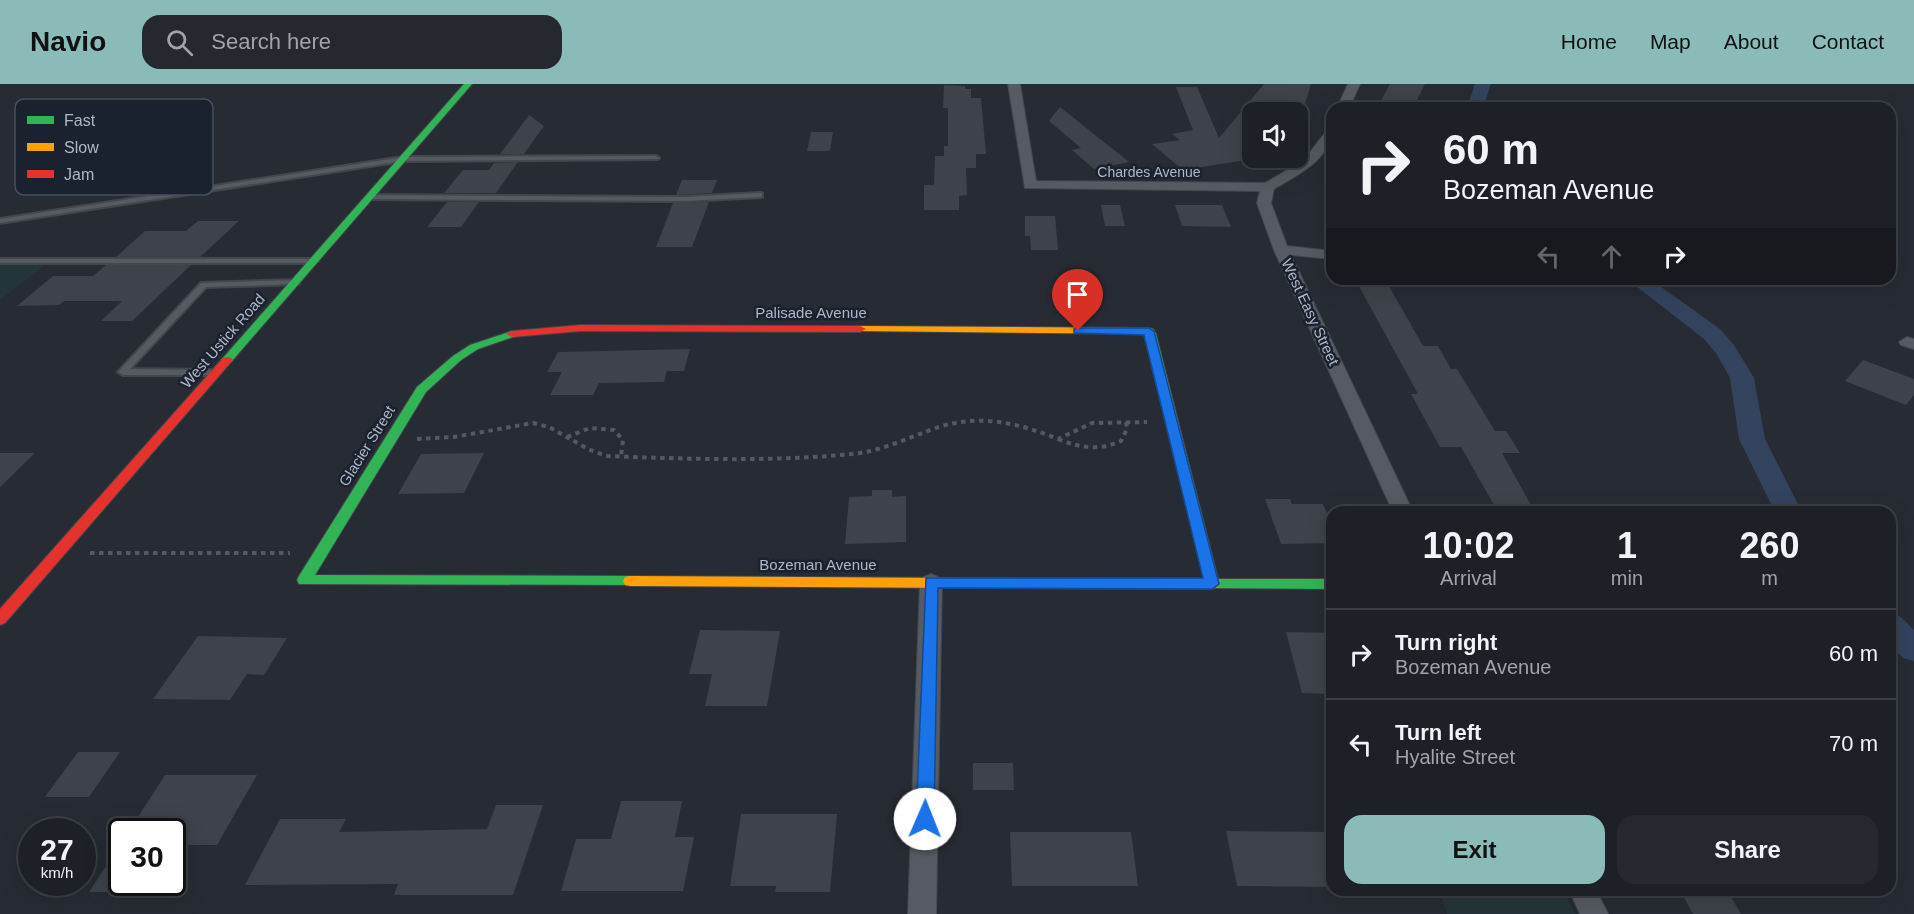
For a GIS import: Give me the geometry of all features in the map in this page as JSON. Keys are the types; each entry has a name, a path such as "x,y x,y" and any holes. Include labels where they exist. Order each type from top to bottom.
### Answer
{"street":[{"name":"West Ustick Road","path":"0,619 468,84"},
{"name":"Chardes Avenue","path":"1014,84 1030,185 1268,187"},
{"path":"1346,102 1354,84"},
{"path":"1268,187 1307,164 1326,140"},
{"name":"West Easy Street","path":"1268,187 1264,203 1281,250 1400,506"},
{"path":"1281,250 1326,254"},
{"name":"Palisade Avenue","path":"476,345 522,332 581,328 1149,331 1172,422"},
{"name":"Glacier Street","path":"304,580 421,390 438,370 458,354 476,345"},
{"path":"1172,422 1212,584"},
{"name":"Bozeman Avenue","path":"304,580 1326,584"},
{"path":"922,914 931,582"},
{"path":"1585,896 1594,914"}],"lane":[{"path":"213,188 403,159 656,158"},
{"path":"0,221 169,195"},
{"path":"370,197 660,199 759,195"},
{"path":"0,261 314,261"},
{"path":"216,374 123,372 204,285 297,282"}],"path":[{"path":"391,439 448,438 525,424 547,426 590,452 621,456 852,454 883,449 950,424 977,420 1017,423 1084,448 1104,448 1121,441 1125,436 1126,421"},
{"path":"1058,439 1092,423 1172,422"},
{"path":"567,437 590,428 614,430 623,440 621,456"},
{"path":"58,554 321,553"}],"shaded area":[{"path":"0,264 46,264 0,300"},
{"path":"1441,896 1567,896 1575,914 1447,914"}],"building":[{"path":"1264,84 1311,84 1306,102 1249,102"},
{"path":"1390,84 1425,84 1416,102 1380,102"},
{"path":"944,85 965,86 965,89 971,89 971,98 981,98 986,154 976,154 976,168 966,168 967,195 959,196 959,210 924,210 924,185 934,185 935,156 944,156 944,146 948,146 948,108 943,108"},
{"path":"1176,87 1197,87 1219,138 1242,110 1242,161 1183,170 1152,144 1180,140 1172,134 1193,130"},
{"path":"1060,107 1129,162 1094,169 1072,150 1081,148 1049,121"},
{"path":"529,115 544,126 524,154 500,154"},
{"path":"811,132 833,132 830,151 807,151"},
{"path":"518,162 496,193 444,193 463,170 489,170 494,163"},
{"path":"682,180 717,180 712,193 676,195"},
{"path":"447,202 479,202 461,227 427,227"},
{"path":"709,202 692,247 656,247 673,203"},
{"path":"1101,205 1120,205 1125,226 1105,226"},
{"path":"1175,205 1222,205 1231,227 1182,226"},
{"path":"1025,216 1055,216 1058,250 1031,250 1030,236 1025,236"},
{"path":"198,221 239,221 200,257 116,257 145,231 186,231"},
{"path":"106,265 191,265 132,321 101,321 122,301 64,301 59,305 17,306 53,276 93,276"},
{"path":"1358,285 1388,285 1423,346 1438,346 1451,369 1457,369 1495,431 1506,431 1520,453 1502,453 1532,506 1495,506 1461,447 1440,447 1411,394 1418,394"},
{"path":"690,349 684,371 667,371 664,382 599,383 593,395 550,395 562,372 547,372 558,352"},
{"path":"1863,360 1914,379 1914,395 1906,405 1845,381"},
{"path":"0,453 35,453 0,487"},
{"path":"484,453 464,493 398,494 421,454"},
{"path":"872,490 892,490 892,497 906,496 906,542 845,544 849,497 872,496"},
{"path":"1265,499 1290,499 1292,504 1323,504 1326,511 1326,543 1281,544"},
{"path":"700,630 780,631 767,706 705,706 712,674 689,674"},
{"path":"1286,632 1326,633 1326,694 1302,693"},
{"path":"198,636 287,638 264,675 247,674 230,700 153,699"},
{"path":"78,752 120,752 89,797 45,797"},
{"path":"973,763 1013,763 1014,790 973,790"},
{"path":"165,775 257,775 217,845 186,845 186,818 137,818"},
{"path":"621,801 682,801 675,837 694,837 683,891 561,891 576,839 611,839"},
{"path":"496,805 543,805 513,895 394,895 398,884 245,885 280,819 346,819 339,832 487,829"},
{"path":"741,814 837,814 830,892 775,892 776,886 730,886"},
{"path":"1226,831 1326,832 1326,887 1237,886"},
{"path":"1010,832 1131,832 1138,886 1012,886"},
{"path":"108,863 108,892 96,892 96,881"},
{"path":"1683,896 1730,896 1741,914 1693,914"}],"waterway":[{"path":"1477,102 1483,84"},
{"path":"1645,285 1712,334 1726,350 1742,378 1752,439 1786,506"},
{"path":"1896,631 1914,649"}],"traffic: fast":[{"path":"227,360 468,84"},
{"path":"304,580 421,390 457,358 474,347 512,334"},
{"path":"1150,334 1212,583"},
{"path":"304,580 630,581"},
{"path":"1211,584 1326,584"}],"traffic: slow":[{"path":"860,329 1149,331 1150,334"},
{"path":"630,581 963,583"}],"traffic: jam":[{"path":"512,334 581,328 860,329"},
{"path":"0,619 227,360"},
{"path":"963,583 1211,584"}],"route":[{"path":"925,819 931,582 1212,584 1149,331 1078,331"}]}
